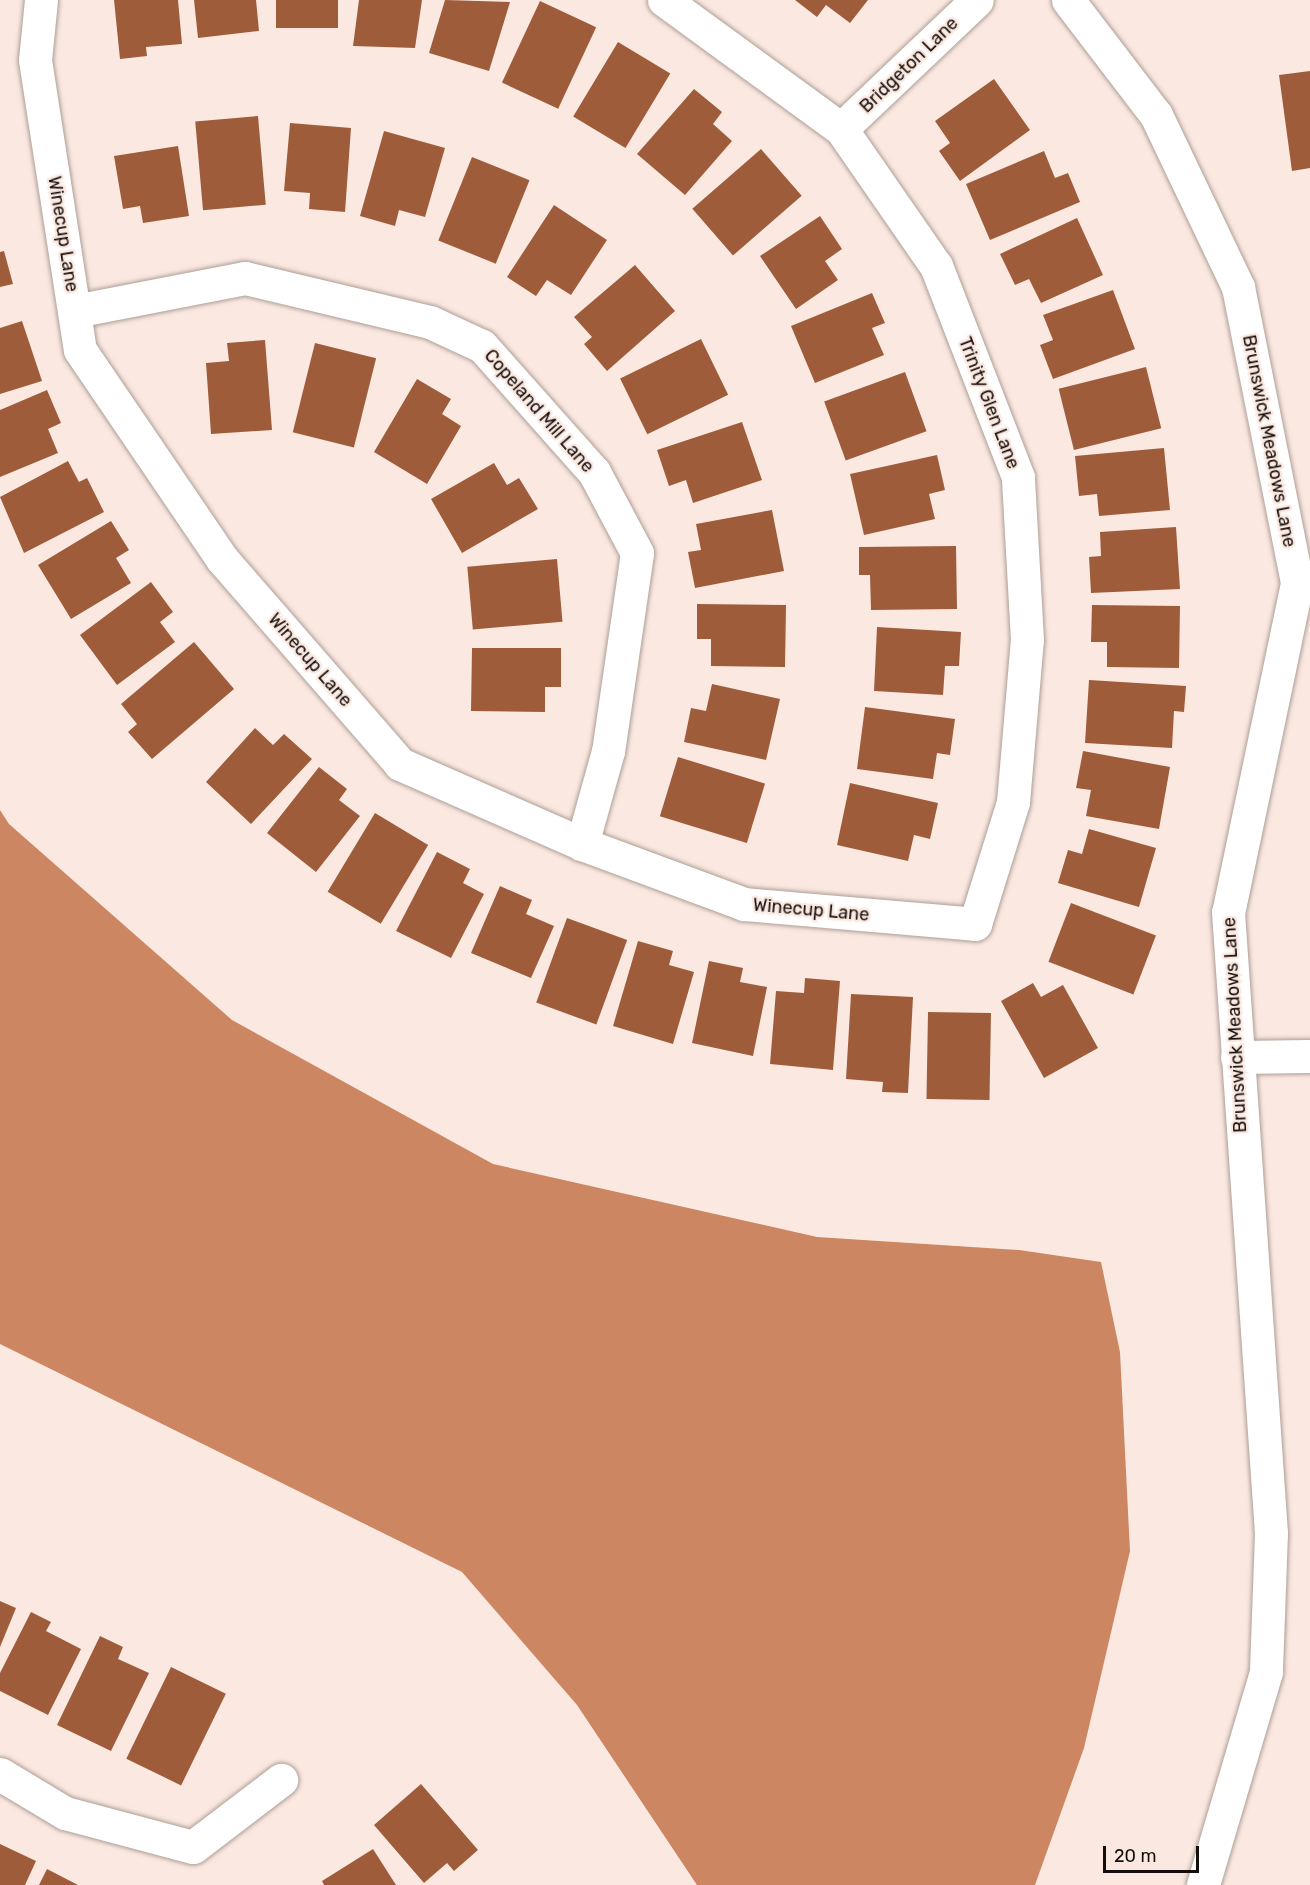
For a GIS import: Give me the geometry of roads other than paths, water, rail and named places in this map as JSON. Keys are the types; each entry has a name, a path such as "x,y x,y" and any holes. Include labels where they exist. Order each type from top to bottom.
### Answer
{"street":[{"name":"Winecup Lane","path":"40,0 35,60 80,350 222,559 400,764 582,844 744,904 975,924"},
{"name":"Trinity Glen Lane","path":"664,0 841,129 936,266 1018,477 1027,640 1013,802 975,924"},
{"name":"Bridgeton Lane","path":"841,129 977,0"},
{"name":"Brunswick Meadows Lane","path":"1068,0 1156,115 1238,287 1297,583 1228,912 1271,1533 1266,1672 1203,1885"},
{"name":"Copeland Mill Lane","path":"75,311 245,278 430,322 482,346 594,472 637,553 608,751 582,844"},
{"path":"1237,1057 1310,1056"},
{"path":"0,1774 65,1813 193,1847 280,1780"}]}
